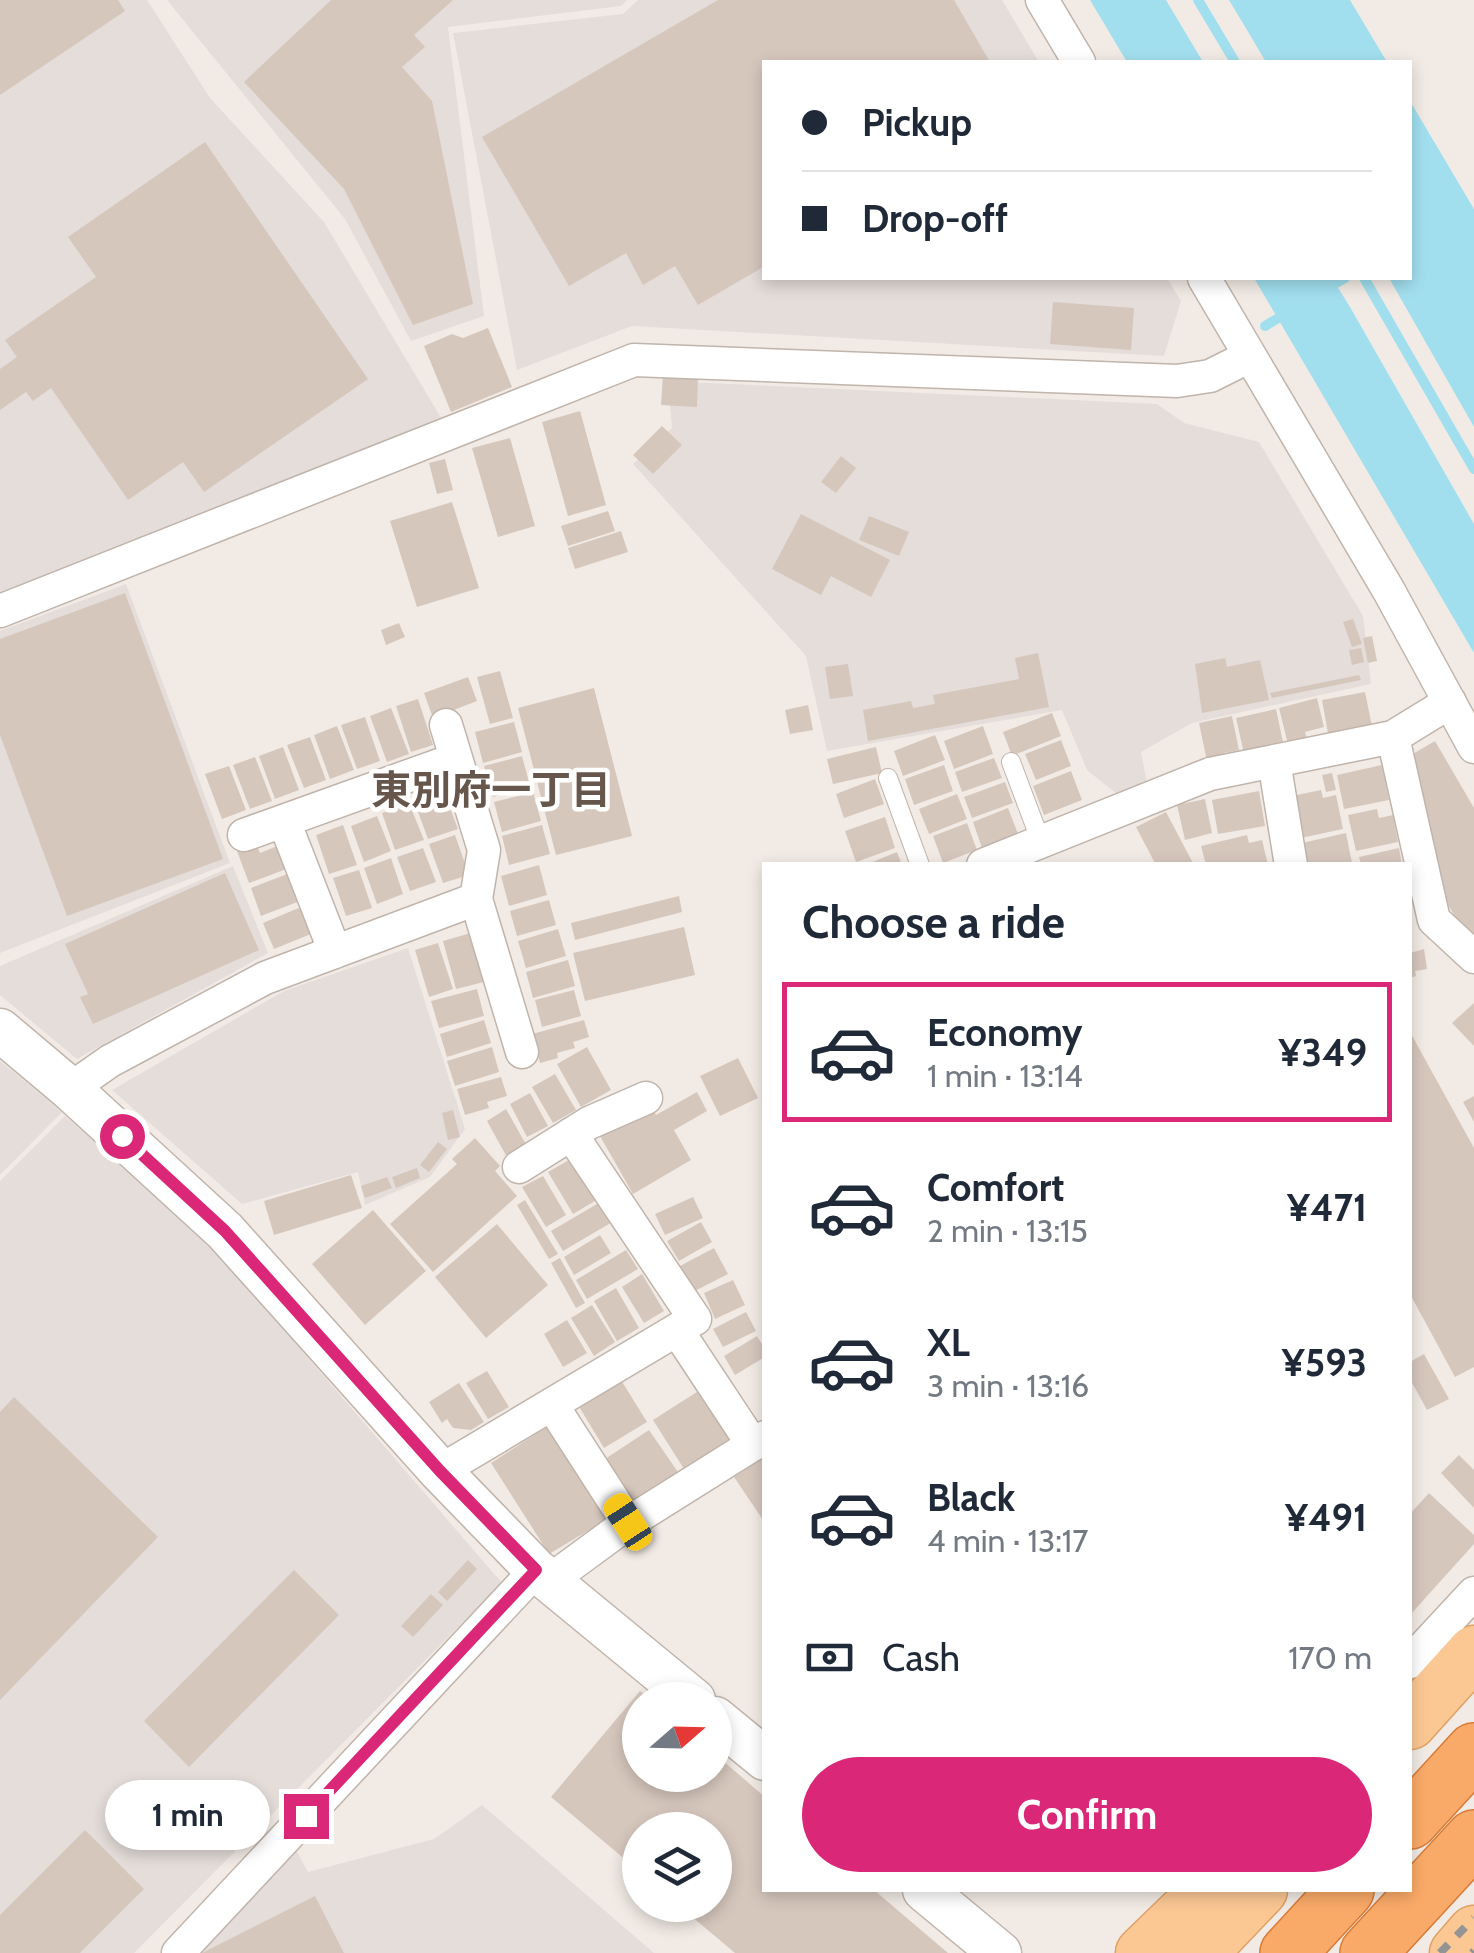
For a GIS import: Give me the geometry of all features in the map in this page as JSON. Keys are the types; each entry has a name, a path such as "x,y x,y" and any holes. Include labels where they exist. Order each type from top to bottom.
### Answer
{"highway":[{"path":"1412,1819 1474,1752"},
{"path":"1368,1953 1474,1838"},
{"path":"1288,1953 1344,1892"}],"main road":[{"path":"1412,1706 1447,1662"},
{"path":"1412,1720 1447,1662"},
{"path":"1142,1953 1205,1892"},
{"path":"1201,1953 1259,1892"},
{"path":"1458,1953 1474,1936"}],"street":[{"path":"1042,0 1078,60"},
{"path":"1205,280 1389,591 1474,747"},
{"path":"0,611 634,360 1177,382 1210,376 1250,356"},
{"path":"991,862 1210,774 1393,736 1450,702"},
{"path":"446,725 484,850 476,899 522,1052"},
{"path":"1393,736 1434,920 1474,957"},
{"path":"244,835 456,758"},
{"path":"1274,761 1291,862"},
{"path":"284,821 335,952"},
{"path":"70,1089 110,1061 265,978 476,899"},
{"path":"0,1030 225,1231 440,1471 542,1575 672,1682"},
{"path":"519,1167 571,1134 646,1098"},
{"path":"440,1471 695,1319 571,1134"},
{"path":"178,1953 542,1575 759,1440 677,1330"},
{"path":"552,1405 628,1522"},
{"path":"1447,1662 1474,1594"},
{"path":"732,1732 762,1757"},
{"path":"926,1892 1000,1953"}],"lane":[{"path":"1011,762 1041,842"},
{"path":"888,778 919,862"}],"shaded area":[{"path":"0,0 147,0 210,98 324,222 443,421 0,597"},
{"path":"167,0 627,0 621,6 448,27 484,316 411,341 345,219"},
{"path":"638,0 1002,0 1038,60 762,60 762,280 1168,280 1181,301 1164,356 632,326 517,370 453,33 623,14"},
{"path":"668,381 1157,404 1184,423 1259,442 1363,616 1371,684 1192,723 1141,752 1147,783 1118,795 1087,770 1062,710 827,751 806,656 633,464 672,428"},
{"path":"126,584 230,863 0,953 0,631"},
{"path":"233,866 268,953 77,1059 0,995 0,966"},
{"path":"408,948 465,1129 430,1177 365,1205 358,1172 242,1204 112,1090 284,991"},
{"path":"0,1061 62,1112 0,1175"},
{"path":"65,1116 198,1230 502,1583 134,1953 0,1953 0,1181"},
{"path":"482,1805 654,1953 190,1953 294,1846 308,1872 434,1839"}],"water":[{"path":"1090,0 1166,0 1202,60 1126,60"},
{"path":"1229,0 1350,0 1386,60 1265,60"},
{"path":"1412,104 1474,209 1474,427 1390,280 1412,280"},
{"path":"1255,280 1333,280 1350,307 1474,524 1474,653"}],"building":[{"path":"0,0 118,0 125,11 0,95"},
{"path":"331,0 453,0 414,35 425,47 402,67 432,101 473,304 413,325 344,189 244,82"},
{"path":"718,0 954,0 989,60 762,60 762,268 698,305 675,266 643,285 626,253 569,286 482,137"},
{"path":"205,142 368,379 204,492 183,462 128,500 51,388 33,401 26,392 0,410 0,369 17,357 5,340 96,277 68,237"},
{"path":"1053,302 1134,308 1131,350 1050,344"},
{"path":"488,328 512,387 451,412 424,346 452,334 463,338"},
{"path":"663,375 698,377 697,407 661,405"},
{"path":"580,411 606,505 568,516 542,422"},
{"path":"662,426 682,445 653,474 633,455"},
{"path":"510,438 535,526 498,537 472,448"},
{"path":"841,456 856,468 836,493 821,482"},
{"path":"445,459 453,490 437,494 429,463"},
{"path":"452,502 479,588 417,607 390,521"},
{"path":"608,511 615,531 568,546 561,526"},
{"path":"801,514 890,560 871,597 831,576 821,595 772,569"},
{"path":"869,516 909,532 899,556 859,540"},
{"path":"621,531 628,552 575,569 568,548"},
{"path":"125,593 223,859 67,916 0,735 0,639"},
{"path":"1353,619 1362,644 1352,647 1343,622"},
{"path":"399,623 405,637 386,645 381,630"},
{"path":"1372,636 1377,661 1368,663 1363,638"},
{"path":"1361,648 1364,662 1352,665 1349,650"},
{"path":"1038,653 1049,707 868,741 863,710 911,701 913,708 935,704 933,695 1019,679 1015,658"},
{"path":"1225,658 1227,667 1260,660 1269,700 1202,713 1195,664"},
{"path":"848,664 853,696 830,699 825,667"},
{"path":"500,671 513,718 490,724 477,677"},
{"path":"1359,675 1361,680 1272,698 1270,693"},
{"path":"468,677 477,701 433,718 424,693"},
{"path":"594,688 632,836 556,855 518,708"},
{"path":"1365,692 1373,731 1329,739 1322,700"},
{"path":"1317,698 1324,727 1305,732 1308,744 1289,748 1279,708"},
{"path":"418,699 433,745 411,752 396,706"},
{"path":"808,705 813,730 790,734 785,710"},
{"path":"391,708 409,754 387,762 370,716"},
{"path":"1276,709 1283,742 1265,745 1267,753 1245,758 1236,718"},
{"path":"1052,713 1061,736 1012,756 1003,732"},
{"path":"1232,716 1239,750 1224,753 1226,762 1208,766 1199,723"},
{"path":"365,717 380,761 357,769 341,725"},
{"path":"514,722 522,752 483,763 475,732"},
{"path":"337,726 354,770 330,779 314,735"},
{"path":"983,726 993,754 954,769 944,741"},
{"path":"935,735 945,760 903,776 894,751"},
{"path":"310,737 326,780 304,788 287,745"},
{"path":"1061,740 1071,766 1036,780 1025,754"},
{"path":"1435,741 1474,808 1474,940 1470,942 1437,886 1411,755"},
{"path":"283,747 299,790 275,799 259,756"},
{"path":"876,747 882,773 833,784 827,759"},
{"path":"522,756 530,786 493,797 484,766"},
{"path":"255,757 272,801 250,809 233,765"},
{"path":"994,758 1002,778 962,792 955,772"},
{"path":"944,765 953,791 914,805 905,779"},
{"path":"1382,765 1389,800 1344,809 1337,775"},
{"path":"229,766 246,810 222,819 205,774"},
{"path":"1071,771 1082,800 1044,815 1033,786"},
{"path":"1332,773 1336,790 1326,792 1322,775"},
{"path":"875,779 884,804 844,818 836,794"},
{"path":"1005,782 1013,803 972,818 964,797"},
{"path":"442,787 458,829 428,839 413,798"},
{"path":"1321,790 1323,798 1336,795 1343,829 1301,838 1292,796"},
{"path":"1259,791 1265,826 1218,834 1212,800"},
{"path":"533,792 541,821 502,832 494,802"},
{"path":"957,794 967,819 929,834 919,809"},
{"path":"1205,799 1212,833 1185,840 1177,805"},
{"path":"409,803 424,840 395,850 382,813"},
{"path":"1008,808 1018,834 982,848 973,822"},
{"path":"1377,809 1379,818 1393,815 1398,842 1356,851 1348,815"},
{"path":"1166,812 1192,862 1154,862 1136,827"},
{"path":"377,816 391,851 364,862 351,826"},
{"path":"885,817 895,848 856,862 845,831"},
{"path":"967,823 977,850 943,862 933,836"},
{"path":"343,825 357,865 329,874 316,835"},
{"path":"542,825 550,854 509,865 502,836"},
{"path":"1346,833 1352,862 1305,862 1302,843"},
{"path":"455,835 469,875 443,883 429,844"},
{"path":"1247,835 1249,843 1262,840 1267,862 1205,862 1201,846"},
{"path":"256,843 260,853 280,845 289,868 249,883 237,851"},
{"path":"423,848 436,882 410,891 397,857"},
{"path":"1399,848 1401,862 1360,862 1359,857"},
{"path":"897,852 901,862 872,862"},
{"path":"391,858 403,894 377,904 364,868"},
{"path":"539,865 547,895 509,906 501,876"},
{"path":"359,870 372,908 346,916 333,878"},
{"path":"225,873 259,950 93,1024 80,997 88,994 65,944"},
{"path":"290,873 300,901 261,916 251,888"},
{"path":"679,896 682,912 575,940 571,923"},
{"path":"549,900 556,925 517,936 510,911"},
{"path":"301,907 311,934 274,949 263,923"},
{"path":"684,927 695,975 585,1001 573,953"},
{"path":"558,929 566,956 526,968 518,941"},
{"path":"471,933 484,982 456,989 443,941"},
{"path":"438,943 453,989 429,997 415,950"},
{"path":"1424,949 1427,969 1415,971 1416,976 1412,977 1412,952"},
{"path":"568,960 575,986 533,998 526,972"},
{"path":"477,989 484,1016 439,1028 431,1001"},
{"path":"574,990 581,1016 542,1027 535,1000"},
{"path":"1474,1003 1474,1046 1452,1023"},
{"path":"484,1020 491,1043 447,1057 440,1034"},
{"path":"584,1020 589,1037 573,1042 575,1048 557,1053 558,1058 540,1063 532,1034"},
{"path":"1412,1036 1474,1148 1474,1367 1455,1377 1412,1298"},
{"path":"492,1047 499,1072 455,1086 447,1061"},
{"path":"587,1047 611,1090 581,1107 557,1064"},
{"path":"738,1058 758,1098 720,1116 700,1076"},
{"path":"555,1074 576,1110 553,1123 532,1087"},
{"path":"501,1077 507,1096 487,1102 489,1108 465,1115 457,1089"},
{"path":"697,1092 707,1111 674,1130 691,1160 633,1194 600,1136 651,1106 656,1115"},
{"path":"530,1093 548,1126 527,1137 510,1104"},
{"path":"1474,1096 1474,1122 1463,1102"},
{"path":"506,1109 528,1148 508,1159 487,1121"},
{"path":"453,1110 460,1137 448,1140 442,1113"},
{"path":"475,1138 500,1166 495,1171 517,1196 433,1272 390,1224 457,1164 452,1159"},
{"path":"438,1142 447,1149 429,1172 420,1165"},
{"path":"569,1160 579,1175 585,1171 600,1198 573,1214 548,1172"},
{"path":"417,1168 420,1178 396,1188 392,1177"},
{"path":"351,1175 362,1208 274,1235 264,1201"},
{"path":"543,1176 566,1215 546,1227 522,1187"},
{"path":"387,1177 392,1188 365,1198 361,1186"},
{"path":"693,1197 703,1218 665,1235 655,1214"},
{"path":"525,1200 558,1254 549,1259 517,1205"},
{"path":"602,1201 614,1221 563,1251 551,1231"},
{"path":"373,1210 426,1271 365,1325 312,1264"},
{"path":"701,1222 712,1242 679,1261 667,1241"},
{"path":"497,1224 548,1285 486,1338 435,1277"},
{"path":"600,1235 611,1253 574,1275 564,1257"},
{"path":"714,1248 728,1274 691,1293 678,1267"},
{"path":"626,1250 638,1269 587,1299 576,1280"},
{"path":"560,1258 585,1303 576,1308 551,1263"},
{"path":"642,1274 664,1311 644,1323 622,1287"},
{"path":"733,1280 745,1305 715,1319 704,1293"},
{"path":"616,1288 639,1328 617,1341 594,1301"},
{"path":"592,1305 615,1342 594,1356 571,1318"},
{"path":"746,1312 756,1331 723,1347 713,1329"},
{"path":"567,1320 587,1353 563,1367 544,1334"},
{"path":"757,1336 762,1344 762,1359 735,1375 724,1356"},
{"path":"1424,1354 1449,1399 1427,1410 1412,1383 1412,1361"},
{"path":"487,1371 509,1407 488,1419 466,1383"},
{"path":"621,1380 647,1422 604,1448 578,1405"},
{"path":"459,1383 484,1422 471,1430 453,1428 447,1419 442,1423 429,1402"},
{"path":"700,1390 731,1439 684,1469 653,1420"},
{"path":"14,1397 158,1537 0,1700 0,1412"},
{"path":"550,1425 606,1520 549,1554 491,1463"},
{"path":"649,1430 682,1478 638,1508 605,1459"},
{"path":"1459,1455 1474,1470 1474,1508 1441,1473"},
{"path":"762,1458 762,1519 734,1477"},
{"path":"1429,1493 1474,1535 1474,1544 1412,1613 1412,1512"},
{"path":"468,1560 477,1569 447,1601 438,1592"},
{"path":"294,1570 339,1615 189,1767 144,1721"},
{"path":"431,1594 443,1605 413,1637 401,1626"},
{"path":"622,1712 622,1792 732,1792 732,1769 762,1794 762,1892 876,1892 948,1953 735,1953 698,1922 732,1922 732,1812 622,1812 622,1857 551,1797"},
{"path":"85,1830 144,1889 80,1953 0,1953 0,1915"},
{"path":"315,1896 344,1953 202,1953"}],"waterway":[{"path":"1198,0 1234,60"},
{"path":"1326,289 1342,280"},
{"path":"1365,280 1474,469"},
{"path":"1265,326 1290,311"}],"railway":[{"path":"1440,1953 1474,1918"}],"district":[{"name":"東別府一丁目","path":"491,790"}],"route":[{"path":"122,1136 225,1231 440,1471 536,1570 306,1816"}]}
